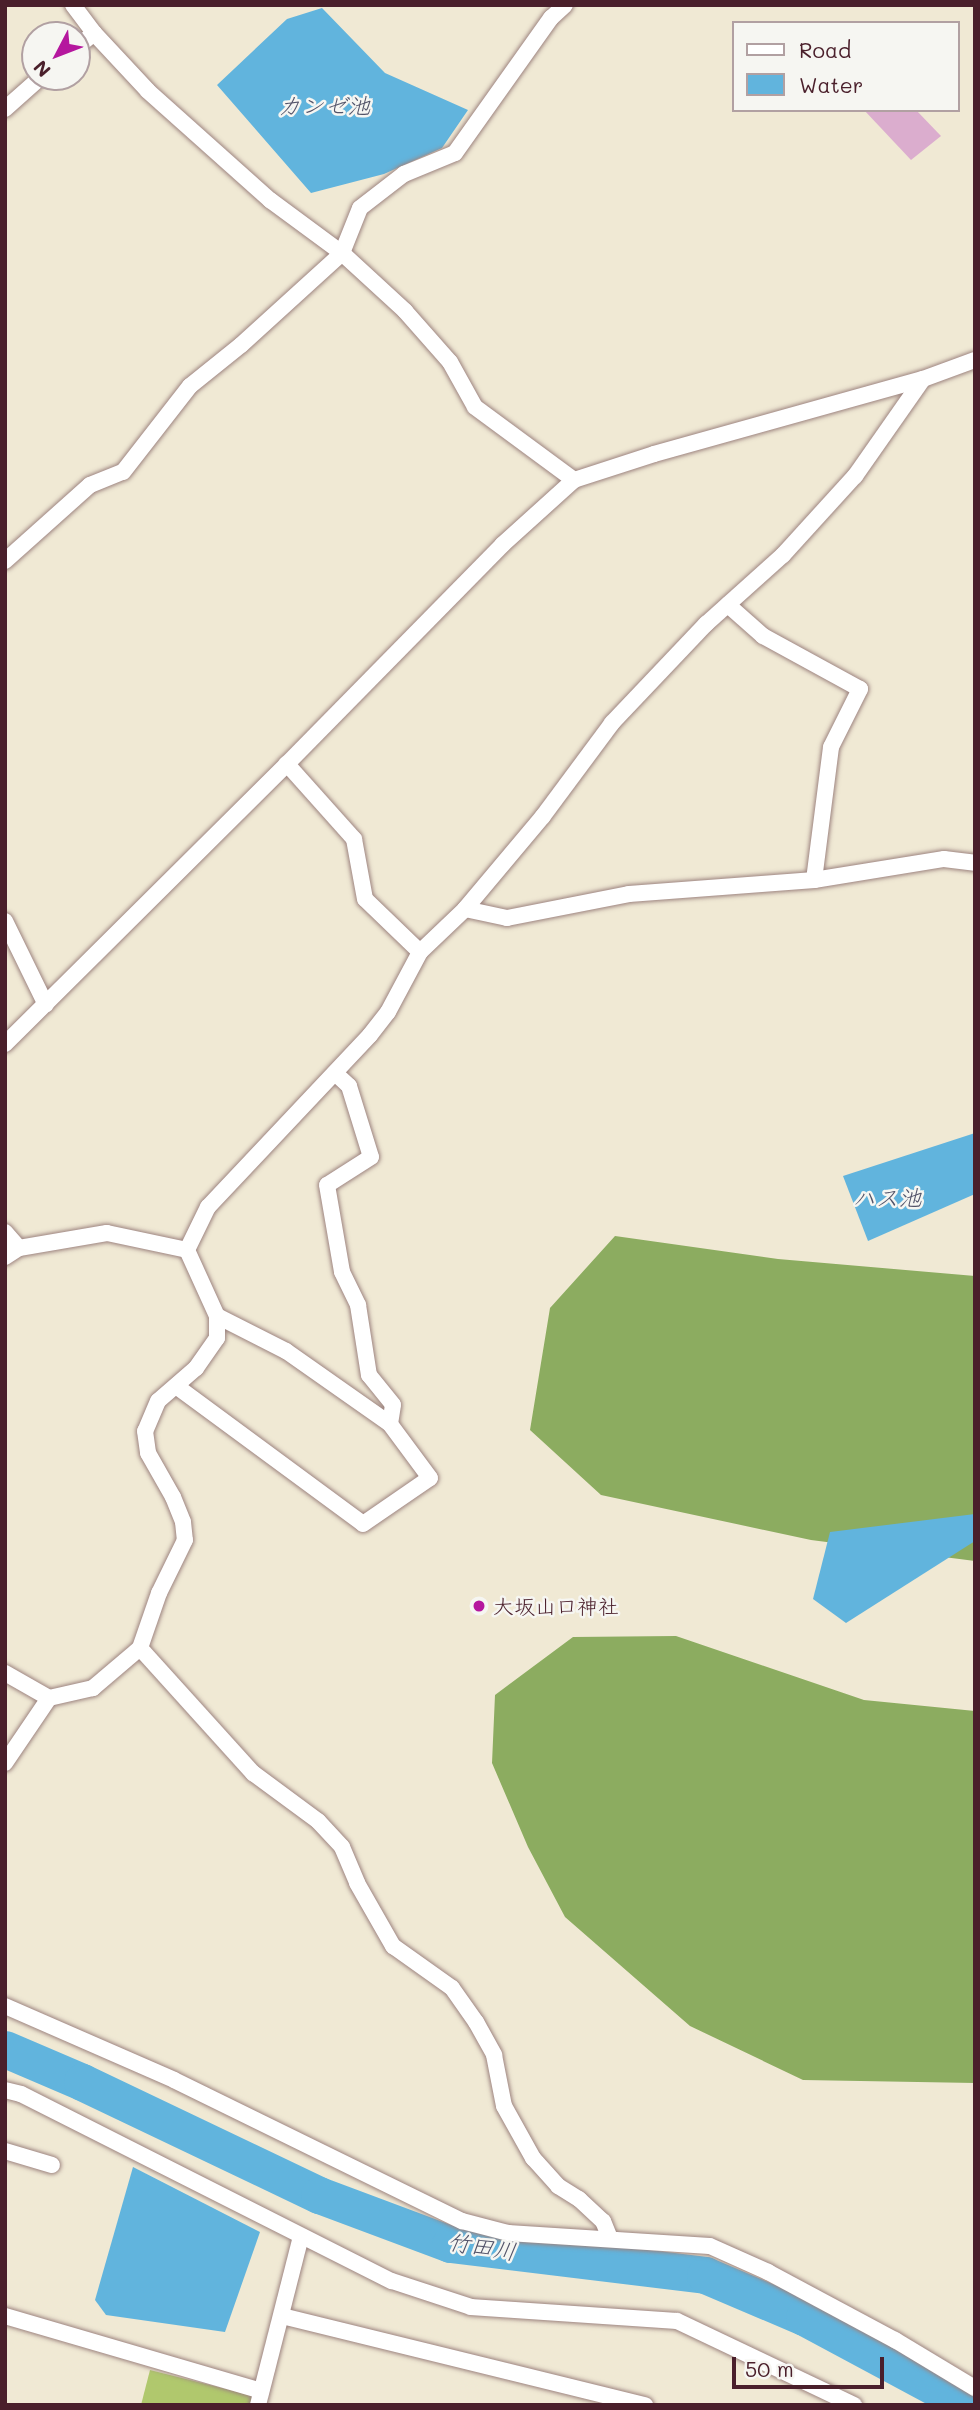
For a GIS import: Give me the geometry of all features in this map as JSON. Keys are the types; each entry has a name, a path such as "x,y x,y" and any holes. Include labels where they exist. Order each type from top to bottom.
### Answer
{"street":[{"path":"73,5 94,33 148,91 215,153 270,200 342,253 405,312 450,362 475,407 574,480"},
{"path":"5,561 90,485 123,472 190,386 241,345 342,253 359,208 404,174 455,153 551,18 565,5"},
{"path":"5,109 25,91"},
{"path":"5,1044 288,764 502,545 574,480 654,454 923,379 975,360"},
{"path":"187,1250 208,1207 335,1073 388,1012 420,952 465,909 542,816 612,723 728,605 783,555 855,477 923,379"},
{"path":"728,605 764,636 860,689 831,747 814,880"},
{"path":"288,764 354,839 365,899 420,952"},
{"path":"465,909 507,918 629,894 814,880 944,859 975,863"},
{"path":"5,921 46,1005"},
{"path":"335,1073 349,1086 371,1157 327,1185 342,1272 358,1305 369,1376 393,1405 390,1424"},
{"path":"5,1232 12,1253 107,1233 187,1250"},
{"path":"5,1673 49,1698 93,1688 140,1647 159,1592 185,1540 183,1522 173,1497 148,1454 145,1431 158,1401 196,1368 217,1338 217,1316 187,1250"},
{"path":"176,1386 363,1524 430,1478 390,1424 286,1351 217,1316"},
{"path":"140,1647 253,1773 318,1821 342,1847 357,1883 393,1946 452,1988 475,2022 494,2055 504,2106 533,2158 558,2186 579,2199 603,2221 610,2238"},
{"path":"5,1763 49,1698"},
{"path":"5,2006 174,2080 462,2221 508,2233 710,2246 768,2272 895,2340 975,2388"},
{"path":"5,2090 20,2094 392,2281 471,2307 677,2321 854,2405"},
{"path":"5,2151 52,2165"},
{"path":"5,2316 259,2398 301,2236"},
{"path":"282,2316 645,2405"}],"green space":[{"path":"615,1236 778,1259 975,1276 975,1561 811,1540 601,1495 530,1430 550,1308"},
{"path":"676,1636 864,1700 975,1711 975,2083 803,2080 690,2026 565,1917 528,1847 492,1763 495,1695 573,1637"},
{"path":"150,2370 254,2396 251,2405 141,2405"}],"water":[{"name":"カンゼ池","path":"322,8 385,73 468,110 442,148 384,174 311,193 217,85 287,19"},
{"name":"ハス池","path":"975,1133 975,1194 868,1241 843,1176"},
{"path":"975,1514 975,1541 846,1623 813,1599 830,1532"},
{"path":"133,2167 260,2232 225,2332 106,2315 95,2300"}],"building":[{"path":"866,112 918,112 941,136 911,160"}],"waterway":[{"name":"竹田川","path":"5,2049 82,2082 319,2195 450,2244 705,2275 804,2317 968,2405"}],"place":[{"name":"大坂山口神社","path":"479,1606"}]}
